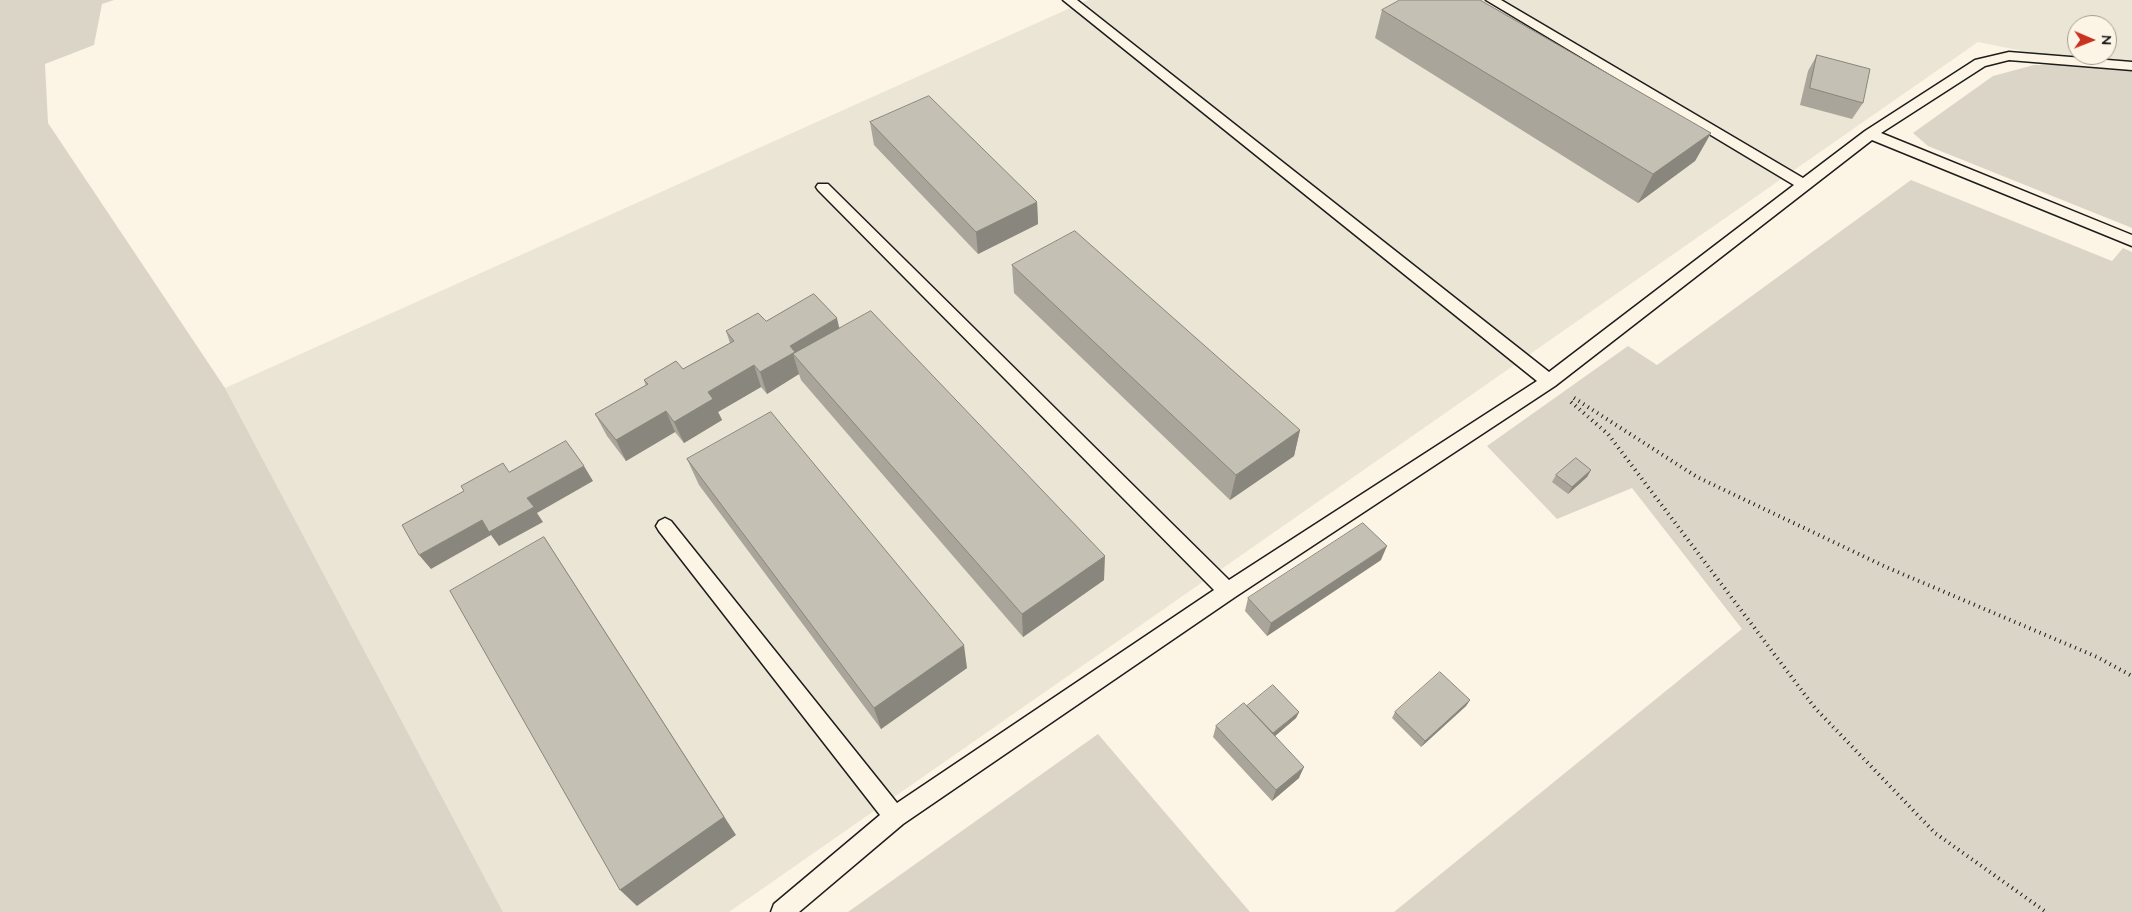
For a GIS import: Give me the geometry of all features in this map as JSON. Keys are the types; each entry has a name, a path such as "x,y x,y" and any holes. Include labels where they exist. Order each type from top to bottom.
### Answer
{"lane":[{"path":"1069,0 1549,381"},
{"path":"1492,0 1804,185"},
{"path":"782,912 895,817 1228,591 1549,381 1870,134 1980,63 2009,56 2132,66"},
{"path":"1870,134 2132,241"},
{"path":"823,187 1228,591"},
{"path":"666,526 895,817"}],"path":[{"path":"1549,381 1697,477 1886,566 2098,657 2132,676"},
{"path":"1549,381 1608,434 1814,708 1936,833 2046,912"}],"shaded area":[{"path":"0,0 114,0 102,4 94,45 45,64 48,123 225,388 503,912 0,912"},
{"path":"1088,0 2132,0 2132,73 2092,65 2117,65 2117,15 2067,15 2067,60 1978,42 729,912 503,912 225,388"},
{"path":"2034,65 2075,65 2132,71 2132,228 1928,146 1913,133 1993,76"},
{"path":"1911,180 2112,261 2123,248 2132,252 2132,912 1394,912 1742,629 1632,488 1557,519 1487,446 1628,346 1657,365"},
{"path":"1098,734 1250,912 848,912"}],"building":[{"path":"1400,0 1480,0 1711,133 1653,174 1382,10"},
{"path":"1817,55 1870,69 1863,103 1810,88"},
{"path":"929,96 1037,202 976,232 870,122"},
{"path":"1075,231 1300,430 1236,475 1012,265"},
{"path":"814,294 837,318 790,346 795,352 760,372 754,365 708,392 713,399 674,422 666,411 616,440 595,414 648,384 644,380 676,361 683,369 734,341 726,331 758,313 766,321"},
{"path":"871,311 1105,556 1022,614 793,354"},
{"path":"771,412 964,645 874,708 687,459"},
{"path":"566,441 584,466 527,498 534,507 489,532 482,520 419,555 402,525 464,491 461,486 503,463 509,472"},
{"path":"1576,458 1591,470 1572,487 1556,475"},
{"path":"1363,523 1387,546 1271,623 1248,598"},
{"path":"544,537 724,817 620,890 450,591"},
{"path":"1440,672 1470,700 1425,741 1395,712"},
{"path":"1273,685 1299,712 1273,733 1247,706"},
{"path":"1244,703 1304,767 1276,790 1216,726"}]}
